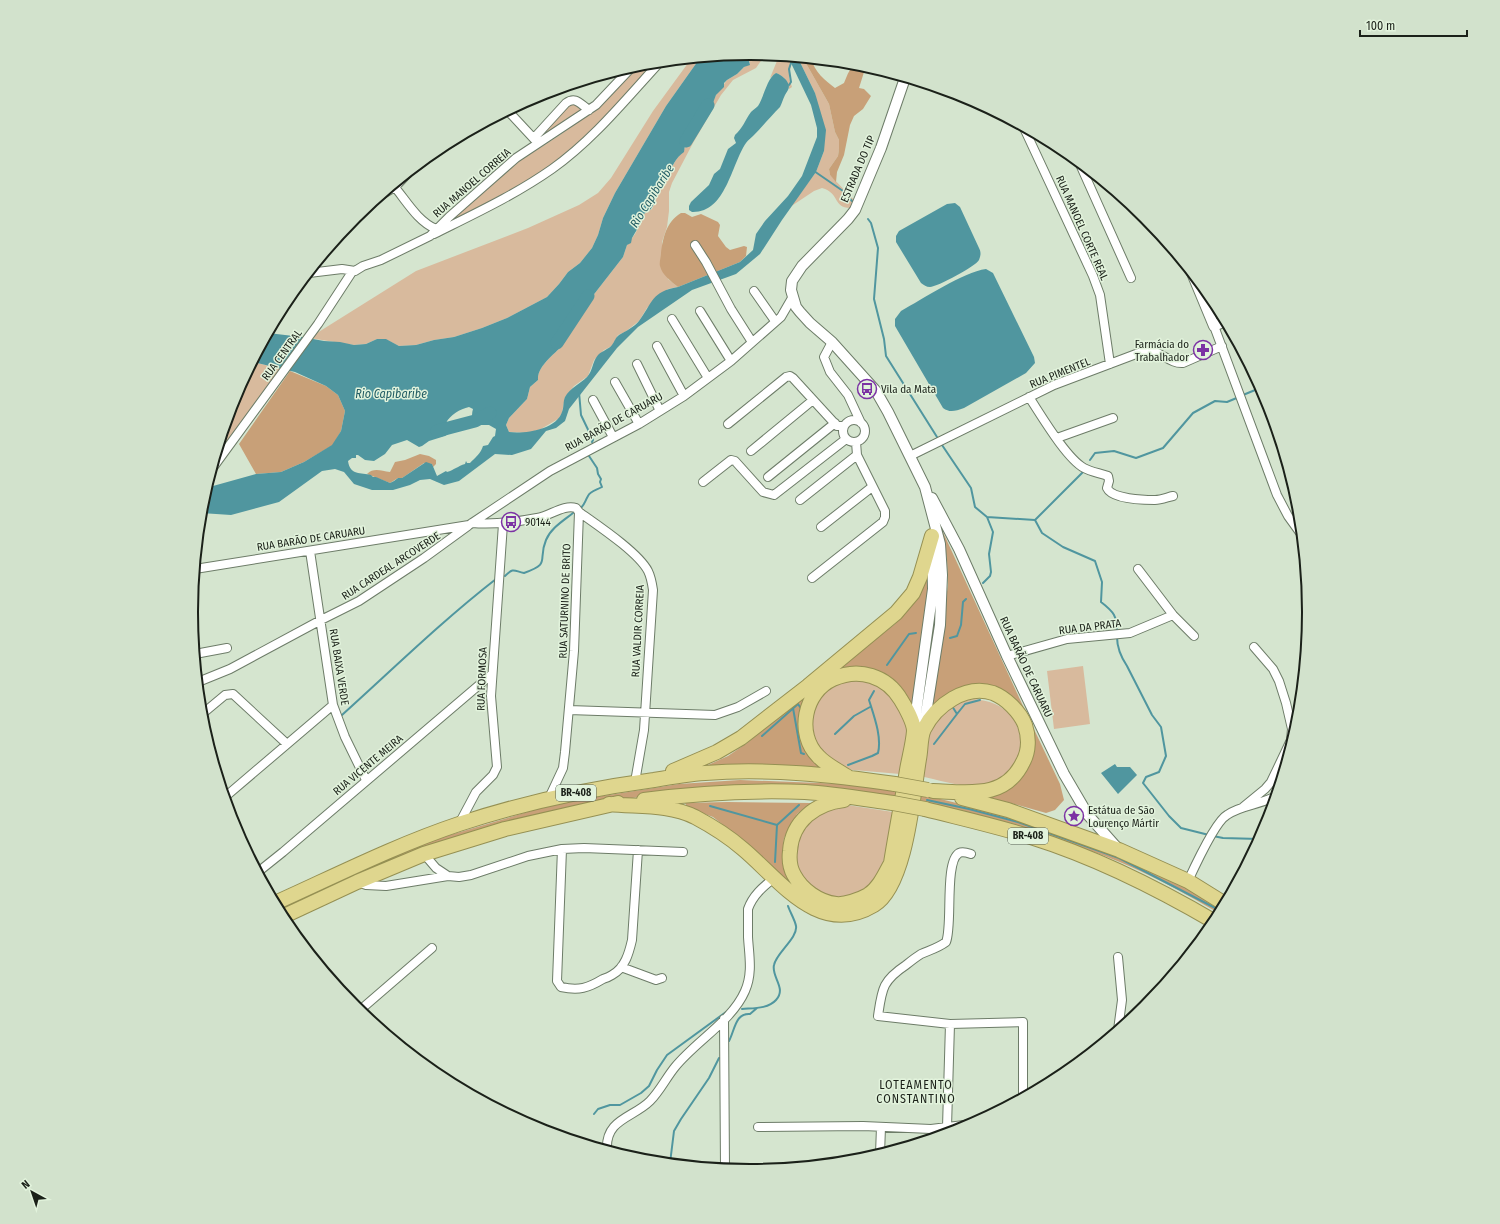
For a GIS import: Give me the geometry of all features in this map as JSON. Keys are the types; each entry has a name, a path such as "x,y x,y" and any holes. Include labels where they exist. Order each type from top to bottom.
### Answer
{"highway":[{"path":"649,780 693,764 741,738 808,686 896,613 913,593 920,577 932,536"},
{"path":"609,804 658,807 676,810 693,816 715,828 742,848 803,903 817,910 831,914 844,915 861,912 875,905 883,898 898,872 909,823 919,730 897,693 887,683 871,675 859,674 832,679 820,689 812,700 806,715 805,732 818,757 850,777"},
{"path":"859,798 831,801 806,815 797,827 791,841 789,858 793,874 800,884 811,894 824,901 837,904 850,902 868,895 881,881 891,863 919,730 950,700 971,692 993,694 1011,705 1025,724 1027,737 1025,759 1020,769 1012,779 998,789 977,793 931,790"},
{"name":"BR-408","path":"280,902 414,841 459,824 550,798 635,782 704,773 758,772 850,777 931,790 1008,810 1119,850 1188,881 1220,901"},
{"name":"BR-408","path":"288,914 357,882 424,854 505,829 609,804 708,794 805,792 859,798 925,809 1030,837 1074,853 1126,875 1190,907 1209,919"}],"street":[{"path":"430,236 487,208 552,169 602,124 653,69"},
{"name":"RUA MANOEL CORREIA","path":"352,272 405,249 430,236 536,140 589,110 603,98 625,75"},
{"name":"ESTRADA DO TIP","path":"794,302 791,290 792,281 796,273 848,219 859,201 881,148 904,82"},
{"path":"511,115 536,140 566,103 571,100 576,100 589,110"},
{"name":"RUA MANOEL CORTE REAL","path":"1027,135 1093,276 1100,295 1110,364"},
{"path":"1084,172 1131,278"},
{"path":"396,189 420,219 436,229"},
{"path":"694,245 706,262 731,309 752,342"},
{"path":"315,272 342,269 352,272"},
{"name":"RUA CENTRAL","path":"220,458 318,324 352,272"},
{"path":"754,290 778,319"},
{"path":"1200,293 1222,346 1277,495 1294,525"},
{"name":"RUA BARÃO DE CARUARU","path":"200,568 471,524 550,471 639,424 684,396 731,361 778,319 794,302 810,323 832,342 876,391 925,487 959,549 1041,728 1074,791 1088,815 1119,850"},
{"path":"700,311 731,361"},
{"path":"672,319 708,378"},
{"path":"1214,326 1220,323"},
{"path":"832,342 824,357 826,364 848,395 864,429 864,436 859,441 852,442 846,439 843,433 843,426 851,420 861,423"},
{"path":"657,346 684,396"},
{"name":"RUA PIMENTEL","path":"910,456 1054,385 1144,351 1156,352 1173,362 1183,363 1222,346"},
{"path":"637,364 660,411"},
{"path":"728,424 786,377 790,376 794,378 838,426 843,426"},
{"path":"615,382 639,424"},
{"path":"1029,397 1056,438 1071,456 1083,468 1108,476 1108,490 1117,495 1132,498 1156,500 1174,496"},
{"path":"593,400 613,437"},
{"path":"751,451 813,400"},
{"path":"851,420 853,406"},
{"path":"1056,438 1113,418"},
{"path":"768,477 835,423"},
{"path":"703,482 731,460 735,461 763,492 774,495 846,439"},
{"path":"812,578 883,522 885,517 885,511 857,455 856,442"},
{"path":"800,500 857,455"},
{"path":"919,474 932,536 933,589 919,730"},
{"path":"821,527 872,487"},
{"name":"RUA BARÃO DE CARUARU","path":"919,730 940,624 942,575 940,544 925,487"},
{"path":"471,524 503,524 539,518 570,507 576,508 579,512"},
{"name":"RUA SATURNINO DE BRITO","path":"550,798 562,768 569,710 574,651 579,512"},
{"name":"RUA VALDIR CORREIA","path":"579,512 617,540 640,561 648,570 651,579 653,590 645,712 642,746 635,782"},
{"name":"RUA CARDEAL ARCOVERDE","path":"203,680 230,669 359,601 446,543 471,524"},
{"name":"RUA FORMOSA","path":"459,824 476,792 493,775 497,767 491,696 503,524"},
{"path":"439,530 446,543"},
{"name":"RUA BAIXA VERDE","path":"310,551 333,705 345,737 366,780"},
{"path":"1138,570 1173,615 1194,636"},
{"name":"RUA DA PRATA","path":"1007,656 1067,639 1130,633 1173,615"},
{"path":"1254,647 1273,669 1280,681 1290,722"},
{"path":"200,653 227,648"},
{"name":"RUA VICENTE MEIRA","path":"262,869 284,852 366,780 492,674"},
{"path":"569,710 715,715 728,712 766,691"},
{"path":"207,710 225,695 233,694 287,744"},
{"path":"229,793 333,705"},
{"path":"1243,807 1265,789 1282,757"},
{"path":"1188,881 1214,831 1223,818 1243,807 1269,800"},
{"path":"357,882 366,886 386,886 448,876 460,877 471,875 528,856 562,849 584,848 683,852"},
{"path":"562,849 557,971 558,984 565,988 587,988 613,975 621,967 628,954 632,940 638,850"},
{"path":"971,854 962,852 956,857 949,895 948,931 946,942 935,949 916,957 894,972 884,987 878,1016 950,1024 1024,1022 1023,1092"},
{"path":"424,854 436,868 448,876"},
{"path":"607,1145 609,1133 615,1125 646,1105 676,1066 738,1006 746,990 750,976 748,909 751,901 758,892 774,878"},
{"path":"364,1006 432,948"},
{"path":"1118,957 1122,992 1119,1022"},
{"path":"621,967 656,980 662,978"},
{"path":"724,1019 725,1163"},
{"path":"758,1127 881,1127 931,1129 947,1127 950,1024"},
{"path":"880,1148 881,1127"}],"shaded area":[{"path":"749,60 761,60 756,68 733,80 721,95 693,143 672,183 669,192 667,227 662,242 668,279 678,287 668,289 647,308 639,321 625,332 618,335 612,346 604,350 594,360 588,376 574,386 565,397 562,413 558,419 541,429 528,433 509,432 506,425 509,418 527,399 530,387 538,380 544,364 566,341 569,330 563,328 571,316 581,311 623,257 627,245 639,226 640,218 652,209 662,186 668,178 668,174 696,128 696,120 706,114 716,95 727,80 750,64"},
{"path":"777,61 791,62 789,78 792,87 789,89 787,81 779,74 776,73 770,78"},
{"path":"696,63 666,106 615,193 603,218 592,248 580,263 568,272 547,297 507,318 482,328 454,337 416,345 399,346 385,339 377,339 366,344 354,345 309,338 416,271 528,228 579,205 598,193 611,178 653,111 687,64"},
{"path":"800,63 806,63 829,104 835,132 839,140 838,156 829,169 830,175 855,201 850,208 841,206 832,193 822,188 814,191 790,207 816,172 824,151 815,93"},
{"path":"806,63 813,64 817,72 835,88 844,83 850,70 864,72 859,88 864,89 871,96 863,109 854,116 850,125 844,155 837,172 836,182 830,175 829,169 838,156 839,140 835,132 829,104"},
{"path":"650,70 608,117 553,166 489,206 446,224 518,162 560,135 599,107 633,73"},
{"path":"573,102 584,108 580,114 548,132 543,132"},
{"path":"681,213 685,213 692,217 701,214 718,222 720,225 718,236 726,247 730,250 744,246 747,247 746,256 740,262 678,287 665,275 661,269 660,263 666,231 672,221"},
{"path":"258,363 281,369 223,448 240,401"},
{"path":"290,371 326,386 338,395 345,411 341,431 333,445 304,462 281,472 256,474 239,444"},
{"path":"420,454 429,456 436,460 436,464 433,467 432,464 424,463 402,478 398,478 390,483 367,474 375,470 390,472 395,462"},
{"path":"942,530 1060,784 1064,800 1055,810 1046,813 1007,802 986,799 997,795 1019,781 1023,775 1029,758 1031,746 1004,696 944,699 930,707 948,585 947,560"},
{"path":"930,564 926,616 912,708 903,690 887,676 829,678 799,724 802,744 813,761 824,772 697,770 728,756 747,743 895,624 912,604"},
{"path":"1083,666 1090,724 1054,729 1047,671"},
{"path":"854,677 884,687 906,720 906,740 900,774 842,769 812,742 811,713 827,688"},
{"path":"974,699 987,701 1003,708 1015,721 1020,737 1020,745 1019,754 1015,763 999,781 987,785 958,785 920,776 930,733 938,717 952,707"},
{"path":"740,780 870,785 898,788 897,801 667,793 605,802 537,816 287,913 283,906 378,862 433,840 558,803 679,784"},
{"path":"916,793 1001,814 1085,841 1178,882 1218,904 1214,911 1186,894 1150,876 1094,852 1016,828 914,802"},
{"path":"685,803 811,803 797,814 784,838 782,857 787,877 800,896 738,837 713,817 688,808"},
{"path":"834,803 893,812 883,865 871,886 849,899 822,896 796,873 796,831"}],"water":[{"name":"Rio Capibaribe","path":"749,60 750,65 744,67 724,83 724,87 716,95 711,108 708,109 704,119 696,120 695,134 691,139 690,138 685,145 684,152 674,163 668,178 660,188 651,209 640,218 639,226 632,238 631,243 627,245 623,257 581,311 571,316 564,328 569,329 565,342 544,364 538,380 530,387 527,399 509,418 506,425 509,432 539,430 547,427 559,418 563,410 565,397 589,375 598,355 611,346 619,335 630,329 639,321 650,303 657,295 740,262 753,250 756,234 765,221 788,196 802,176 817,137 817,128 811,105 791,63 791,62 800,63 815,93 826,130 824,151 816,172 760,254 736,274 692,290 638,327 617,348 569,409 565,421 556,428 546,431 531,449 512,455 495,454 459,481 444,485 430,479 420,480 410,485 393,490 372,490 354,484 344,472 335,469 322,471 279,502 231,515 207,513 213,486 256,474 281,472 304,462 332,445 341,431 345,411 338,395 326,386 295,372 258,363 273,334 354,345 366,344 377,339 386,339 399,346 416,345 454,337 482,328 507,318 547,297 568,272 580,263 592,248 603,218 615,193 666,106 696,63","holes":["469,407 473,409 472,418 478,425 489,425 496,429 495,436 488,445 483,446 470,463 467,463 466,461 465,464 437,476 432,464 426,462 402,478 398,478 390,483 371,475 356,472 349,466 348,461 352,458 356,458 356,455 365,460 374,461 385,454 392,445 407,440 419,447 422,446 429,441 445,436 457,429 454,428 453,425 447,426 446,423 450,417 459,411"]},
{"path":"776,73 783,77 789,85 780,107 746,143 726,186 713,205 703,210 692,212 689,210 691,202 709,185 714,174 720,169 728,149 736,143 734,138 735,135 751,112 758,106 770,79"},
{"path":"955,203 960,207 980,249 980,258 971,267 956,276 940,284 927,287 921,283 896,242 896,236 899,231 947,204"},
{"path":"986,269 993,273 1034,357 1035,363 1026,373 964,408 955,411 948,411 943,408 895,326 895,319 901,311 955,280"},
{"path":"1115,764 1117,767 1130,767 1137,775 1118,794 1101,773"}],"waterway":[{"path":"789,85 791,82 789,69 791,62"},
{"name":"Rio Capibaribe","path":"686,141 708,105"},
{"path":"814,171 843,191 852,201"},
{"path":"868,219 871,223 878,248 874,299 884,339 886,356 937,437"},
{"name":"Rio Capibaribe","path":"557,343 588,296"},
{"path":"1243,395 1255,390"},
{"path":"579,392 581,415 593,440 592,442"},
{"path":"1090,460 1095,453 1114,451 1136,458 1163,448 1193,413 1215,401 1227,402 1239,397"},
{"name":"Rio Capibaribe","path":"437,431 475,421 490,413"},
{"path":"942,445 971,488 975,507 987,517 1035,520 1042,533 1063,547 1095,561 1102,582 1101,602 1114,615 1117,632"},
{"path":"581,508 590,493 602,487 597,468 589,456"},
{"path":"1035,520 1083,472"},
{"path":"505,576 512,571 524,573 538,567 542,561 544,547 548,536 558,525 573,513"},
{"path":"983,583 990,576 991,572 989,554 993,532 987,517"},
{"path":"342,715 437,628 496,579"},
{"path":"950,638 957,636 961,625 963,602 966,599"},
{"path":"887,665 909,634 916,633"},
{"path":"1117,637 1123,659 1152,715 1161,727 1166,756 1159,772 1146,777 1143,783 1169,816 1181,828 1209,835"},
{"path":"848,765 878,753 878,733 869,700 874,691"},
{"path":"957,714 965,704 980,700"},
{"path":"762,736 798,704 802,710"},
{"path":"934,744 957,714 952,706"},
{"path":"835,734 854,716 870,707"},
{"path":"793,708 801,753 804,754"},
{"path":"927,800 1018,822 1119,858 1216,908"},
{"path":"775,862 777,825 799,805"},
{"path":"710,806 777,825"},
{"path":"1213,836 1223,838 1253,839"},
{"path":"742,1009 760,1008 769,1005 779,996 780,991 774,965 796,931 796,926 788,906"},
{"path":"729,1041 738,1019 745,1014 750,1014 757,1008"},
{"path":"594,1114 598,1109 610,1105 620,1105 641,1093 649,1086 667,1055 726,1012"},
{"path":"671,1158 674,1131 709,1078 719,1058"}],"place":[{"name":"Farmácia do Trabalhador","path":"1203,350"},
{"name":"Vila da Mata","path":"867,389"},
{"name":"90144","path":"511,522"},
{"name":"Estátua de São Lourenço Mártir","path":"1074,816"}],"district":[{"name":"LOTEAMENTO CONSTANTINO","path":"916,1092"}]}
